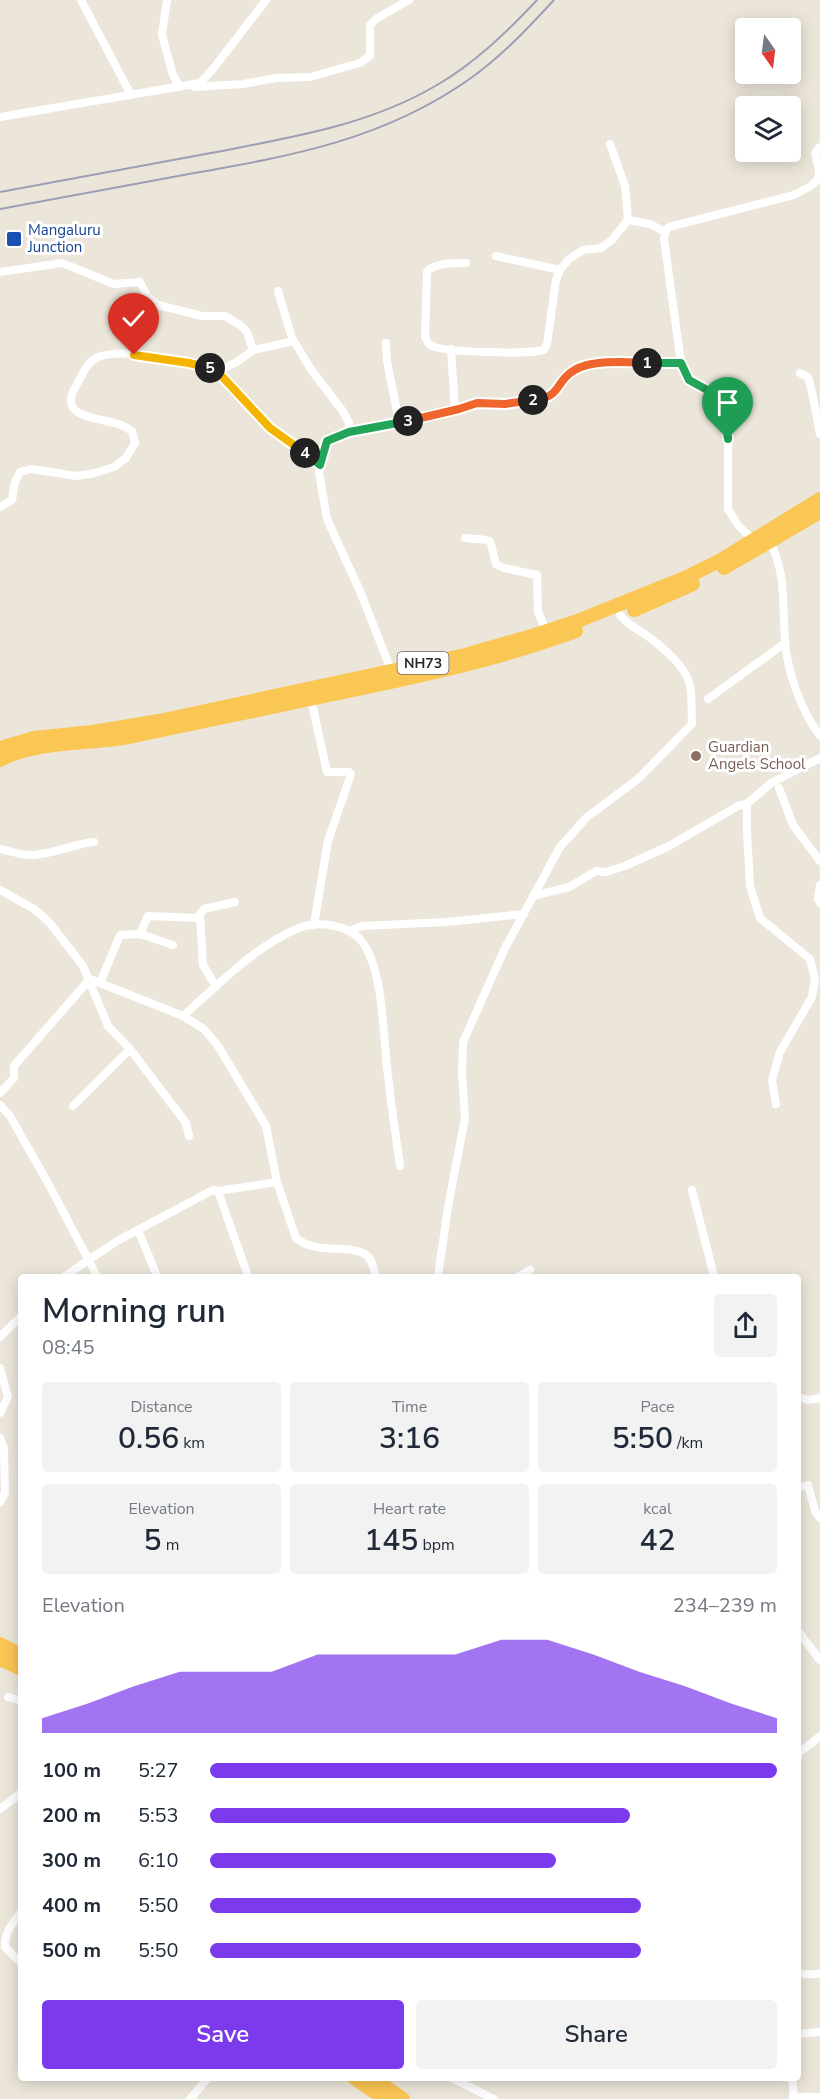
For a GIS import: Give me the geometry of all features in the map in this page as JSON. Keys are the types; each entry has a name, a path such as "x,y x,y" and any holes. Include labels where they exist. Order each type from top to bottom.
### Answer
{"highway":[{"name":"NH73","path":"0,760 28,750 127,737 311,699 476,662 549,641 695,584 820,500"},
{"name":"NH73","path":"0,748 34,738 93,732 159,721 465,655 547,632 687,577 762,538 820,512"},
{"path":"0,1644 18,1653"},
{"path":"0,1659 18,1668"},
{"path":"358,2081 385,2099"},
{"path":"377,2081 403,2099"}],"street":[{"path":"81,0 130,95"},
{"path":"167,0 162,35 173,75 184,87 310,77 360,63 370,56 370,25 377,18 409,0"},
{"path":"0,117 200,83 266,0"},
{"path":"466,263 435,266 427,272 425,337 428,343 431,346 451,349 534,352 544,350 548,344 555,280 560,270 569,259 583,250 601,248 612,240 628,220 625,186 610,144"},
{"path":"820,147 815,153 819,171 818,179 811,186 794,195 669,227 665,232 666,259 681,363 689,380 709,391 725,412 728,439 728,509 738,525 762,538 778,558 782,579 785,643 794,682 810,722 820,736"},
{"path":"628,220 650,224 665,232"},
{"path":"496,256 560,270"},
{"path":"0,272 62,263 114,284 140,282 147,296 158,304 202,316 225,316 240,325 247,332 253,350"},
{"path":"278,291 294,341 312,371 342,410 349,423 349,432"},
{"path":"216,370 241,359 253,350 294,341"},
{"path":"386,343 387,362 399,422"},
{"path":"451,349 455,410"},
{"path":"0,507 12,500 15,482 20,472 32,470 77,476 114,467 126,458 135,443 132,431 122,424 97,419 75,411 71,403 72,393 88,365 97,357 112,355 134,355 189,363 216,370 270,428 320,465"},
{"path":"391,670 360,591 327,519 319,472 327,441 349,432 409,421 477,403 505,404 550,397 572,371 590,364 681,363"},
{"path":"800,373 807,377 810,383 820,434"},
{"path":"465,538 489,540 492,543 496,564 504,568 537,574 538,612 547,632"},
{"path":"438,1274 465,1118 462,1073 463,1042 505,948 560,847 586,818 638,779 692,724 689,681 677,663 652,639 626,622 620,615"},
{"path":"708,699 785,643"},
{"path":"311,699 327,771 329,774 349,772 351,774 328,841 314,925"},
{"path":"533,896 569,887 596,871 606,872 625,866 669,846 738,806 747,804 771,783 820,758"},
{"path":"779,788 793,825 820,861"},
{"path":"747,804 750,886 760,918 810,959 815,979 812,997 780,1052 772,1080 776,1104"},
{"path":"0,849 36,855 51,853 79,843 94,842"},
{"path":"820,885 818,899 820,903"},
{"path":"0,890 34,909 49,922 83,966 90,978 108,1026 130,1048 186,1123 189,1136"},
{"path":"216,987 202,965 201,910 235,902"},
{"path":"349,931 362,927 524,914"},
{"path":"140,934 148,916 200,918"},
{"path":"183,1016 244,963 274,942 300,928 314,925 331,926 349,931 365,945 378,984 400,1166"},
{"path":"100,983 120,935 140,934 173,945"},
{"path":"90,978 183,1016 204,1029 218,1046 266,1125 278,1182 296,1238 302,1243 323,1249 361,1250 370,1258 375,1274"},
{"path":"0,1093 14,1078 14,1066 90,978"},
{"path":"73,1106 130,1048"},
{"path":"0,1105 10,1116 96,1274"},
{"path":"0,1122 10,1116"},
{"path":"68,1274 117,1241 213,1190 278,1182"},
{"path":"692,1190 713,1274"},
{"path":"218,1191 247,1274"},
{"path":"138,1230 156,1274"},
{"path":"523,1274 530,1270"},
{"path":"0,1337 18,1319"},
{"path":"0,1368 8,1397 0,1413"},
{"path":"801,1398 808,1400 820,1398"},
{"path":"0,1438 4,1448 5,1493 0,1502"},
{"path":"801,1487 808,1485 815,1511 820,1518"},
{"path":"801,1635 820,1660"},
{"path":"8,1697 18,1700"},
{"path":"801,1751 820,1736"},
{"path":"0,1809 18,1794"},
{"path":"18,1916 4,1940 5,1947 18,1960"},
{"path":"801,1974 820,1974"},
{"path":"801,2034 820,2032"},
{"path":"190,2099 205,2081"},
{"path":"458,2081 494,2099"},
{"path":"792,2081 793,2098 820,2097"}],"railway":[{"path":"0,192 298,136 383,111 437,85 464,67 502,35 537,0"},
{"path":"0,209 264,160 370,131 405,117 471,78 504,51 554,0"}],"place":[{"name":"Mangaluru Junction","path":"14,239"},
{"name":"Guardian Angels School","path":"696,756"}],"route":[{"path":"134,355 189,363 216,370 270,428 320,465 327,441 349,432 409,421 477,403 505,404 550,397 572,371 590,364 681,363 689,380 709,391 725,412 728,439"}]}
